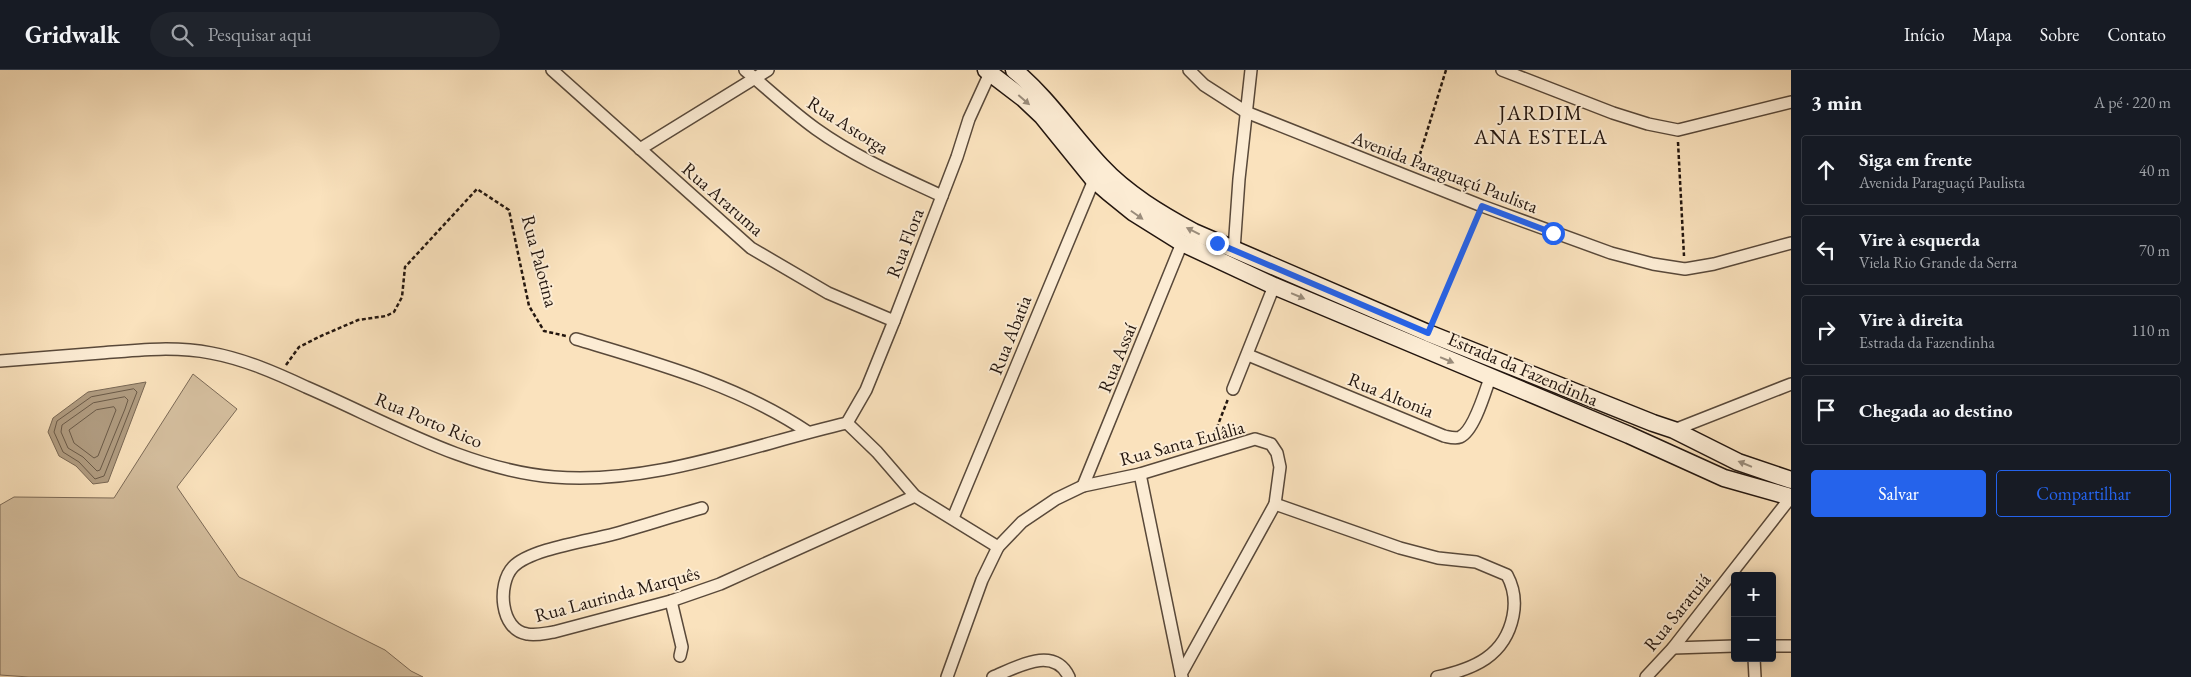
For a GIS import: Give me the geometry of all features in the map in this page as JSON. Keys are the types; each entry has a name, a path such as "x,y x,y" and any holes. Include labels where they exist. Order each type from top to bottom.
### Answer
{"main road":[{"name":"Estrada da Fazendinha","path":"1014,70 1043,96 1098,173 1162,215 1234,250 1428,333 1653,424 1674,430 1738,462 1791,480"},
{"name":"Estrada da Fazendinha","path":"988,71 1042,116 1134,213 1182,243 1274,286 1628,435 1724,478 1791,497"}],"street":[{"name":"Rua Araruma","path":"552,70 751,248 828,293 894,322"},
{"path":"640,149 750,74 768,70"},
{"name":"Avenida Paraguaçú Paulista","path":"1188,70 1223,98 1246,112 1482,206 1611,253 1653,264 1685,269 1714,264 1791,243"},
{"path":"1234,250 1250,70"},
{"path":"1502,70 1613,113 1678,130 1791,102"},
{"name":"Rua Flora","path":"848,423 866,390 894,322 988,71"},
{"name":"Rua Astorga","path":"750,74 789,108 846,148 894,174 942,196"},
{"name":"Rua Abatia","path":"953,518 1098,173"},
{"name":"Rua Assaí","path":"1083,486 1182,243"},
{"path":"1233,388 1248,355 1274,286"},
{"path":"576,339 672,368 723,388 765,407 808,432"},
{"name":"Rua Porto Rico","path":"0,361 178,349 212,353 279,374 466,457 519,472 552,477 590,479 652,471 718,457 848,423"},
{"name":"Rua Altonia","path":"1248,355 1444,436 1455,438 1462,436 1478,412 1490,378"},
{"path":"1674,430 1791,384"},
{"path":"848,423 916,496 998,547"},
{"name":"Rua Santa Eulâlia","path":"947,677 982,580 998,547 1022,522 1056,499 1083,486 1140,474 1255,439 1271,444 1277,453 1280,467 1275,504 1181,676"},
{"path":"1140,474 1181,676"},
{"name":"Rua Laurinda Marquês","path":"702,508 600,538 538,552 523,558 512,568 505,579 503,593 507,615 519,630 526,634 554,632 671,601 720,584 916,496"},
{"name":"Rua Saratuiá","path":"1646,677 1673,648 1791,497"},
{"path":"1275,504 1400,548 1438,558 1476,562 1507,575 1514,594 1514,610 1510,630 1502,645 1486,659 1469,667 1437,677"},
{"path":"671,601 682,647 680,656"},
{"path":"1673,648 1731,646"},
{"path":"1776,646 1791,646"},
{"path":"993,677 1043,659 1057,662 1069,677"},
{"path":"1754,662 1755,677"}],"path":[{"path":"1413,178 1446,70"},
{"path":"1678,130 1685,269"},
{"name":"Rua Palotina","path":"279,374 300,347 307,343 358,320 386,316 394,312 402,296 405,267 477,189 509,210 529,306 544,331 576,339"},
{"path":"1428,333 1482,206"},
{"path":"1207,453 1233,388"}],"shaded area":[{"path":"193,374 237,409 177,487 239,577 385,650 411,671 423,677 29,677 0,675 0,505 14,497 114,498"}],"water":[{"path":"146,382 108,482 93,484 76,466 59,456 48,432 53,418 88,392"}],"district":[{"name":"JARDIM ANA ESTELA","path":"1541,124"}],"route":[{"path":"1217,243 1428,333 1482,206 1553,233"}]}
